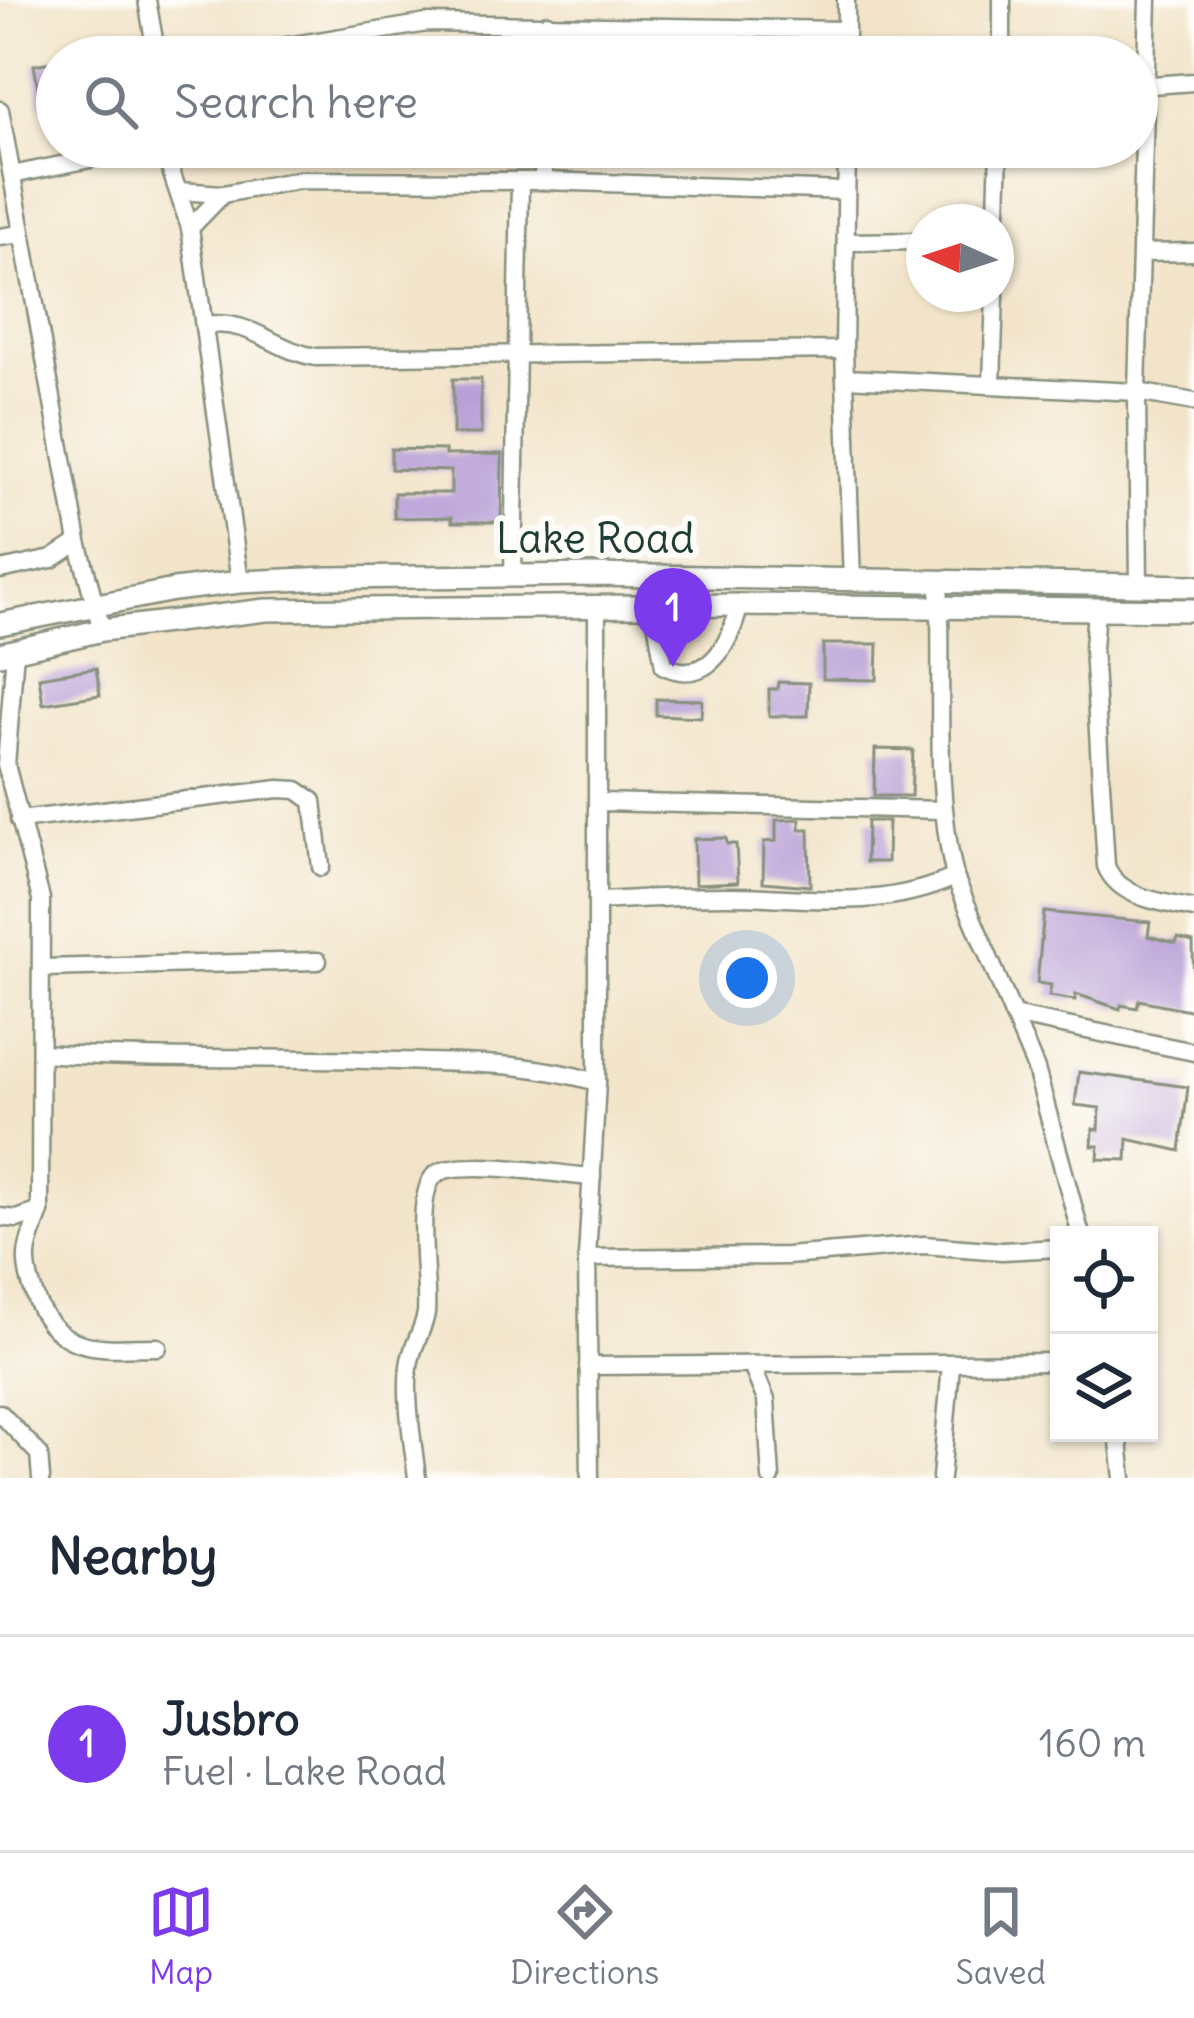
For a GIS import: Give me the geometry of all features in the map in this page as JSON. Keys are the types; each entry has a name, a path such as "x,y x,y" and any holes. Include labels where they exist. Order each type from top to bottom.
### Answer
{"main road":[{"name":"Lake Road","path":"0,624 96,602 240,581 513,576 1194,586"},
{"name":"Lake Road","path":"7,652 102,630 266,610 740,605 1194,610"}],"street":[{"path":"147,0 154,36"},
{"path":"844,36 846,0"},
{"path":"1001,0 1001,36"},
{"path":"1145,36 1148,0"},
{"path":"348,36 427,23 844,30"},
{"path":"547,23 547,36"},
{"path":"1158,85 1194,82"},
{"path":"0,110 78,542 102,630"},
{"path":"11,175 44,168"},
{"path":"171,168 190,228 240,581"},
{"path":"543,168 543,181"},
{"path":"847,168 844,378 852,582"},
{"path":"998,204 999,168"},
{"path":"1139,586 1141,168"},
{"path":"179,191 223,194 298,180 543,181 846,191"},
{"path":"513,576 520,181"},
{"path":"190,228 223,194"},
{"path":"0,237 21,235"},
{"path":"846,242 906,242"},
{"path":"1142,254 1194,252"},
{"path":"992,382 994,312"},
{"path":"204,326 238,325 296,354 316,357 844,350"},
{"path":"844,378 992,382 1137,392 1194,402"},
{"path":"0,570 52,559 78,542"},
{"path":"939,583 943,810 955,877 1036,1069 1079,1226"},
{"path":"660,606 657,626 664,666 685,671 702,670 721,652 740,605"},
{"path":"590,1478 587,1258 597,1082 597,608"},
{"path":"1096,610 1093,648 1106,866 1126,891 1194,910"},
{"path":"7,652 6,765 41,899 40,1211 26,1254 31,1288 44,1317 64,1340 94,1347 158,1347"},
{"path":"19,820 279,788 297,790 314,800 321,867"},
{"path":"599,802 943,810"},
{"path":"598,901 726,896 887,899 925,891 955,877"},
{"path":"43,968 318,961"},
{"path":"1013,1015 1194,1052"},
{"path":"41,1053 147,1060 308,1057 488,1062 543,1067 597,1082"},
{"path":"417,1478 408,1370 426,1312 422,1266 430,1183 441,1171 490,1166 529,1174 592,1177"},
{"path":"0,1217 17,1219 40,1211"},
{"path":"587,1258 787,1256 923,1245 1003,1251 1050,1248"},
{"path":"588,1366 1050,1362"},
{"path":"941,1478 951,1365"},
{"path":"752,1366 766,1400 771,1478"},
{"path":"0,1413 39,1454 41,1478"},
{"path":"1119,1442 1123,1478"}],"building":[{"path":"453,379 481,379 481,434 453,434"},
{"path":"391,449 502,454 501,522 394,518 394,493 451,493 451,471 391,469"},
{"path":"823,644 878,644 877,680 823,679"},
{"path":"96,668 100,695 43,704 39,677"},
{"path":"778,682 809,683 808,716 769,716 769,689 777,689"},
{"path":"656,699 702,700 701,717 656,715"},
{"path":"875,749 913,750 911,796 874,796"},
{"path":"800,819 800,829 809,829 810,886 763,882 764,842 776,841 776,820"},
{"path":"867,821 888,821 887,862 866,862"},
{"path":"726,838 727,844 736,844 738,882 695,884 694,839"},
{"path":"1044,912 1150,922 1148,936 1193,942 1194,1011 1139,1000 1137,1008 1121,1005 1120,1009 1076,994 1075,1000 1049,996 1051,985 1037,983"},
{"path":"1079,1072 1188,1087 1180,1151 1128,1139 1127,1160 1098,1159 1099,1146 1092,1146 1100,1108 1075,1105"}],"place":[{"name":"Jusbro","path":"673,667"}]}
